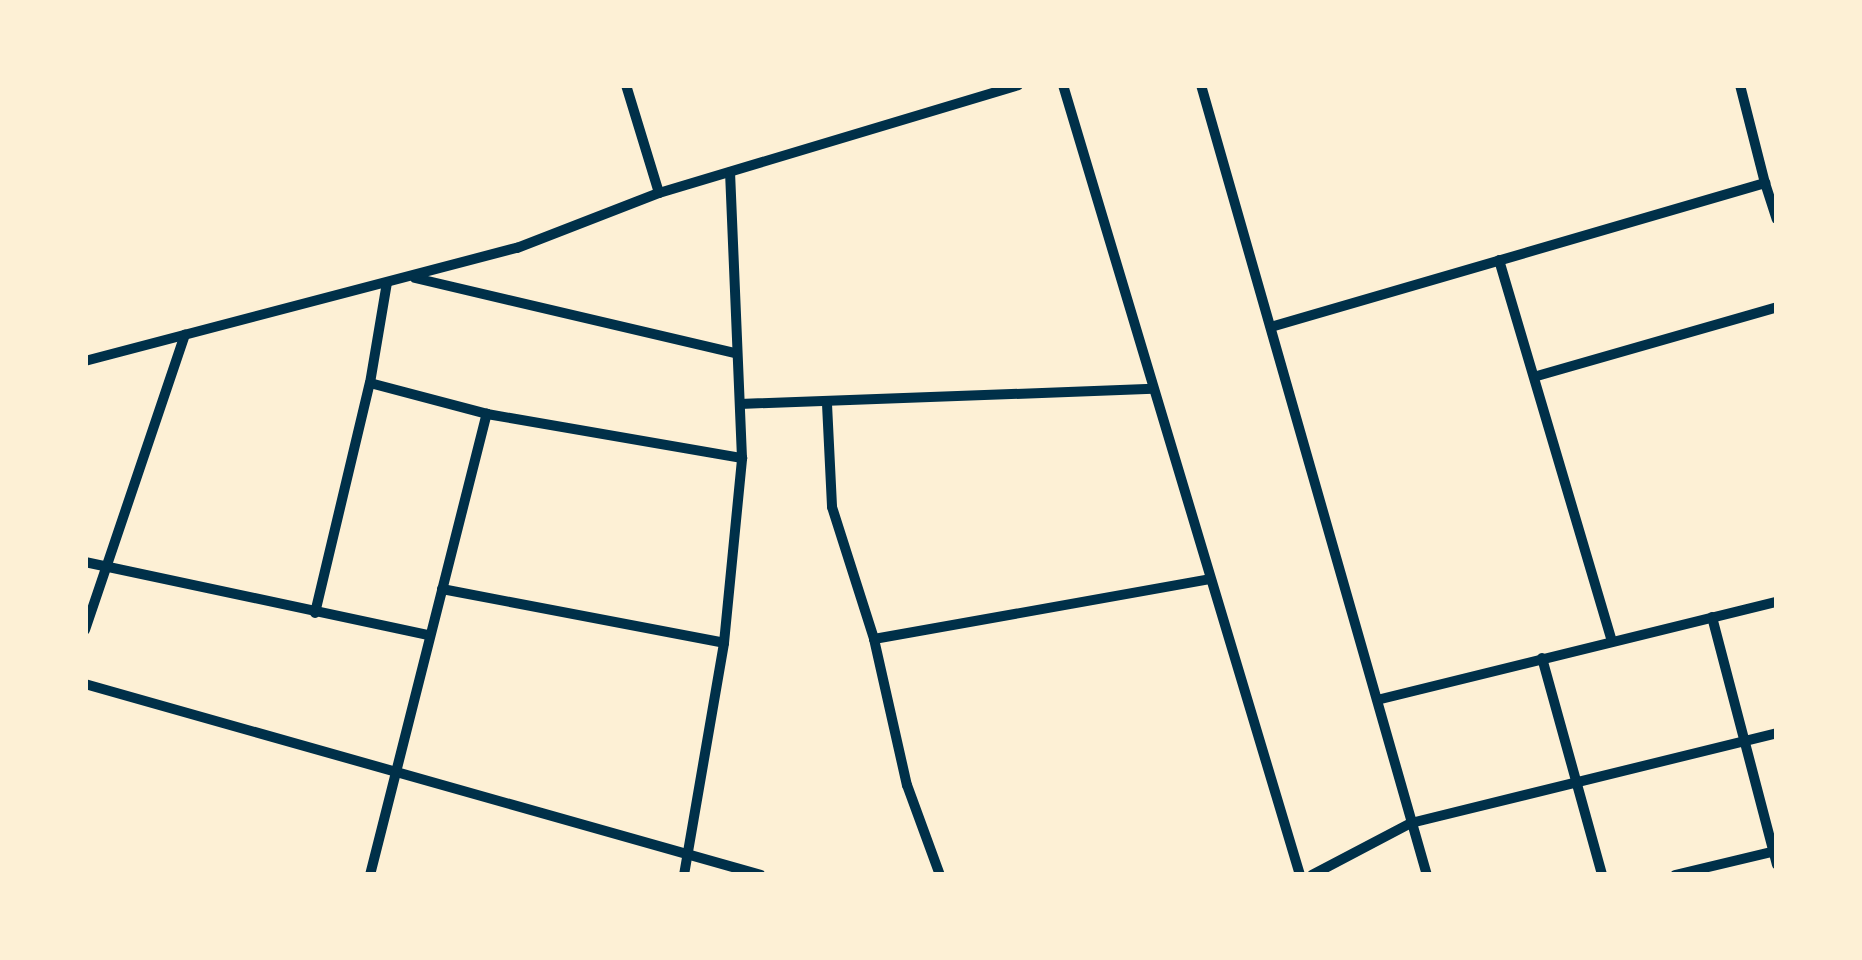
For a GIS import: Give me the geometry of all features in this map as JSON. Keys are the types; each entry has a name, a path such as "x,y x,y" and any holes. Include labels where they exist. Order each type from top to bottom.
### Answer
{"street":[{"path":"626,85 659,193"},
{"path":"85,361 516,248 659,193 1018,85"},
{"path":"1063,85 1300,875"},
{"path":"1201,85 1380,699 1427,875"},
{"path":"1740,85 1777,219"},
{"path":"684,875 724,644 742,458 730,172"},
{"path":"1271,327 1765,182"},
{"path":"1498,260 1537,376 1612,642"},
{"path":"409,277 736,352"},
{"path":"315,613 370,383 388,282"},
{"path":"1537,376 1777,308"},
{"path":"85,630 185,334"},
{"path":"370,383 488,414 742,458"},
{"path":"740,404 1153,390"},
{"path":"827,404 832,508 874,639 899,756 940,875"},
{"path":"370,875 394,766 488,414"},
{"path":"85,562 428,636"},
{"path":"874,639 1210,579"},
{"path":"442,590 724,644"},
{"path":"1380,699 1777,602"},
{"path":"1712,618 1777,865"},
{"path":"1542,658 1602,875"},
{"path":"85,684 394,766 762,875"},
{"path":"1312,875 1411,823 1777,732"},
{"path":"1675,875 1775,851"}]}
